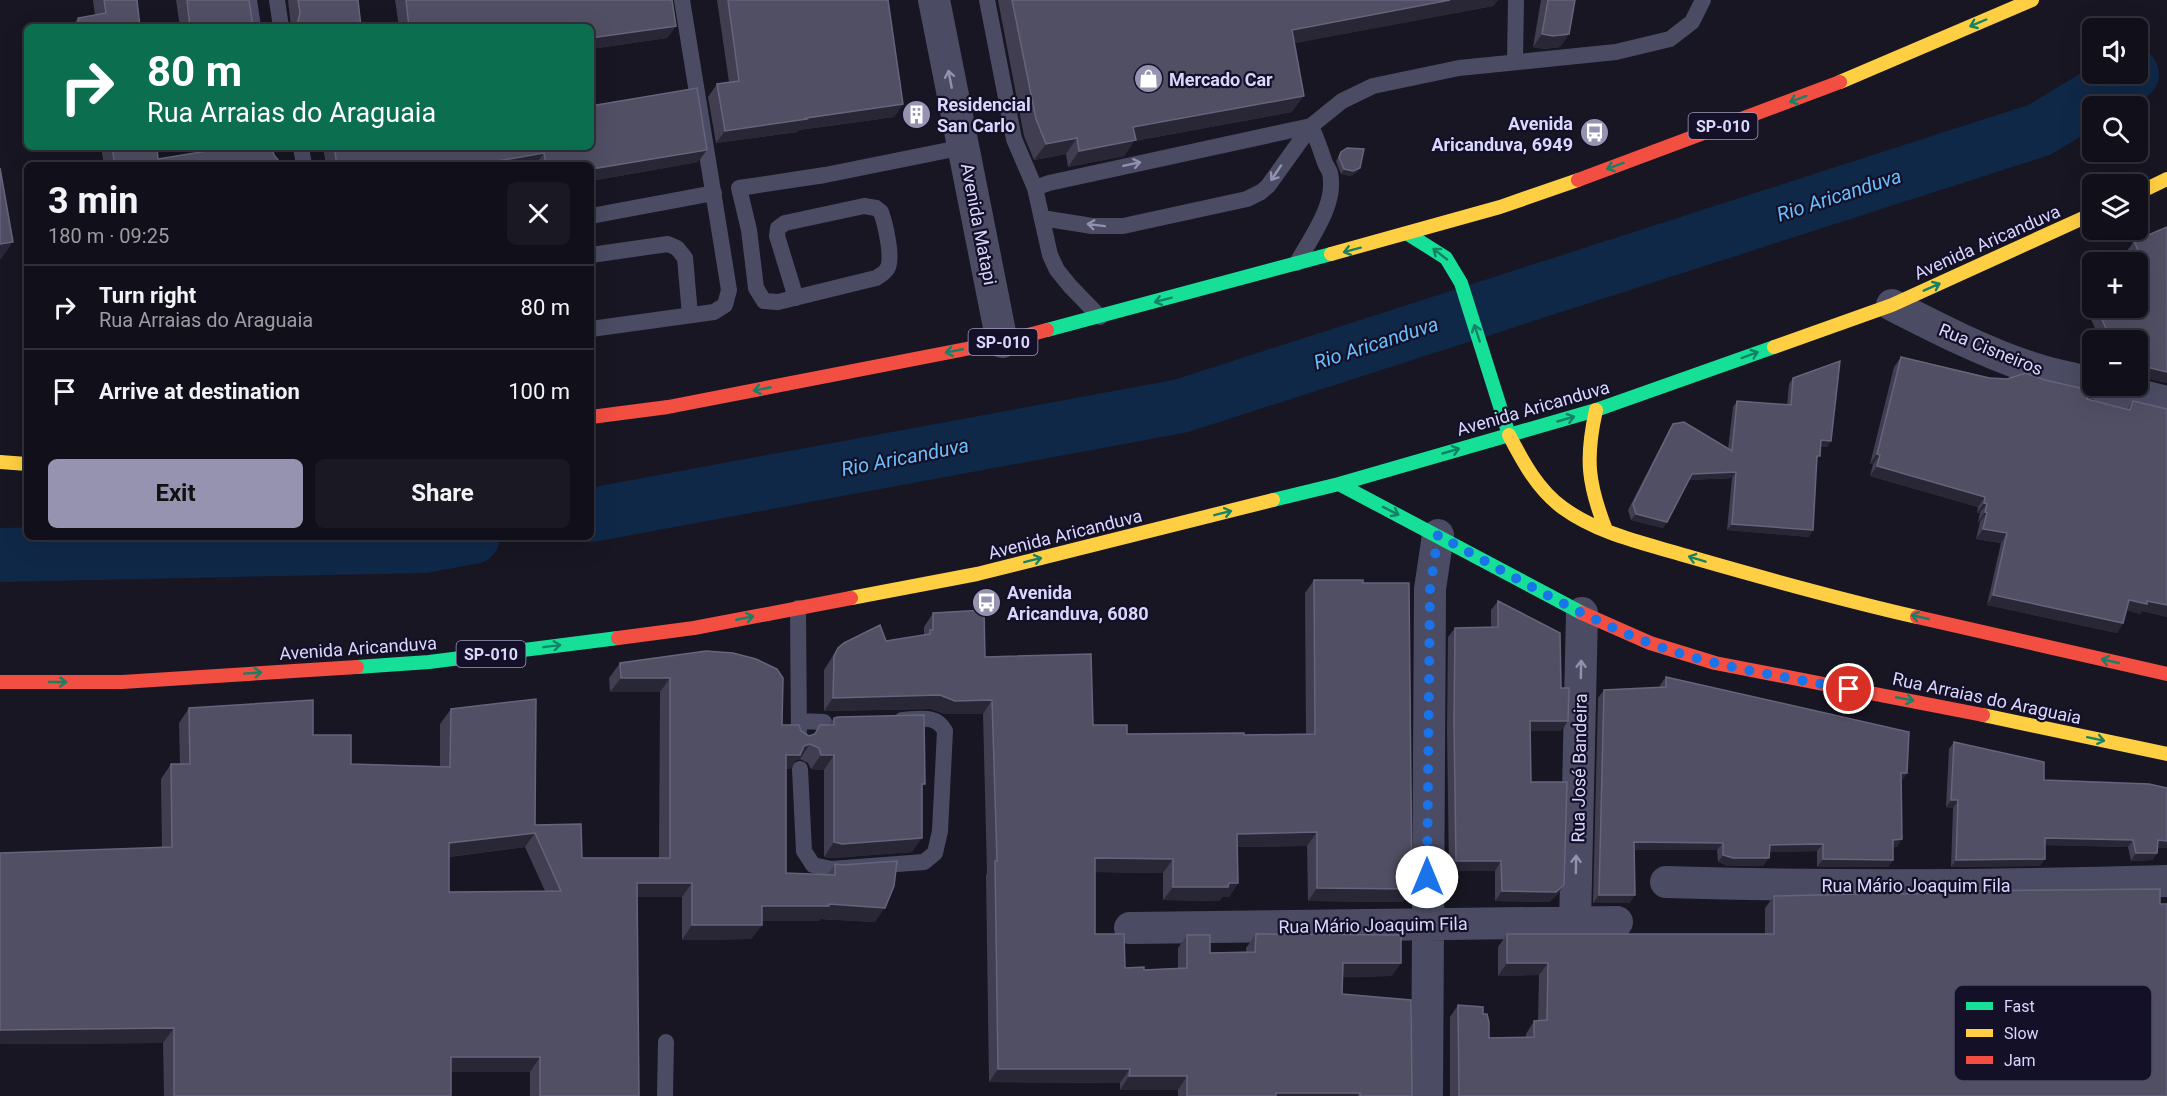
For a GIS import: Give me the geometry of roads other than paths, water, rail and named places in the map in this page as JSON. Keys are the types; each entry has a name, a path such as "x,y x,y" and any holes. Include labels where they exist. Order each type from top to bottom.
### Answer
{"main road":[{"name":"SP-010","path":"594,417 668,407 1002,342 1408,234 1500,207 1593,175 1832,86 2032,0"},
{"path":"2148,189 2167,180"},
{"name":"Avenida Aricanduva","path":"0,682 122,682 429,662 694,628 977,574 1339,484 1596,410 1892,305 2082,219"},
{"path":"1408,234 1446,258 1461,283 1509,435 1542,490 1579,519 1606,530 1753,577 2167,674"},
{"path":"1596,410 1588,441 1588,475 1606,530"},
{"path":"0,462 24,464"},
{"name":"Rua Arraias do Araguaia","path":"1339,484 1582,612 1650,643 1715,663 1960,710 2167,754"}],"street":[{"name":"Avenida Matapi","path":"934,0 1002,342"},
{"name":"Rua Cisneiros","path":"1892,305 1942,330 2030,367 2082,380"},
{"path":"2143,396 2167,402"},
{"path":"1427,1096 1430,589 1438,535"},
{"name":"Rua José Bandeira","path":"1575,923 1582,612"},
{"name":"Rua Mário Joaquim Fila","path":"1666,882 1988,886 2167,881"},
{"name":"Rua Mário Joaquim Fila","path":"1130,928 1617,922"}],"lane":[{"path":"249,0 253,24"},
{"path":"277,0 281,24"},
{"path":"594,329 714,312 725,305 729,290 682,0"},
{"path":"987,0 1014,139 1035,188 1050,255 1070,286 1100,317"},
{"path":"1515,62 1516,0"},
{"path":"1042,218 1092,226 1123,226 1247,199 1268,186 1311,126 1342,101 1373,86 1459,68 1616,52 1670,39 1692,22 1703,0"},
{"path":"1035,188 1049,183 1311,126"},
{"path":"1296,264 1322,218 1329,198 1330,173 1311,126"},
{"path":"796,297 777,236 778,228 785,223 864,206 876,208 881,212 891,261 887,269 876,278 778,302 764,301 756,288 749,230 739,188 825,175 964,147"},
{"path":"594,215 714,193"},
{"path":"594,255 668,244 677,248 685,258 690,315"},
{"path":"798,608 799,740"},
{"path":"800,769 804,851 813,865 831,869 924,862 935,853 940,831 945,731 940,723 931,719 887,720"},
{"path":"799,721 832,722"},
{"path":"665,1096 666,1042"}],"waterway":[{"name":"Rio Aricanduva","path":"594,514 1181,406 2039,130 2115,84"},
{"name":"Rio Aricanduva","path":"0,555 424,546 457,540"}],"place":[{"name":"Mercado Car","path":"1148,79"},
{"name":"Residencial San Carlo","path":"916,114"},
{"name":"Avenida Aricanduva, 6949","path":"1594,133"},
{"name":"Avenida Aricanduva, 6080","path":"986,602"}]}
